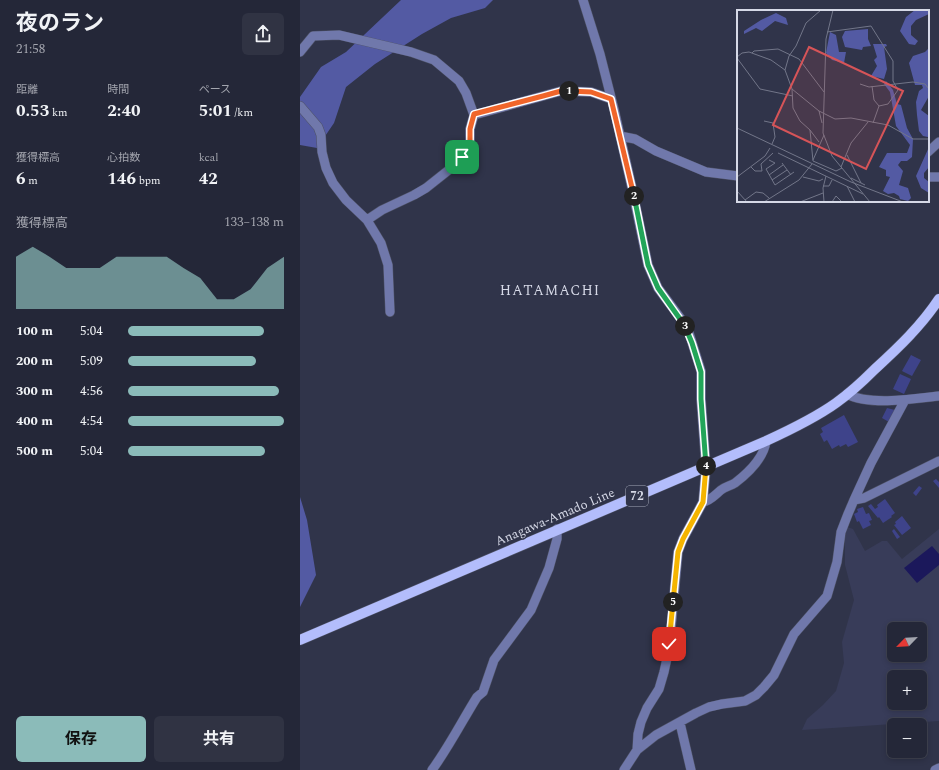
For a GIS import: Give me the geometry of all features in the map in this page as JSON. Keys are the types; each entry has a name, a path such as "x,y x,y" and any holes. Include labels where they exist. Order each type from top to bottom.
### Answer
{"main road":[{"name":"Anagawa-Amado Line","path":"300,640 766,441 822,412 848,394 899,347 915,330 939,299"}],"street":[{"path":"583,0 600,54 651,275 658,288 681,319 689,333 701,372 706,467 703,502 683,539 678,552 669,649 664,672 658,689 647,708 638,734 637,750"},
{"path":"300,52 314,36 339,35 411,52 434,60 459,81 466,93 474,114 470,129 470,146 465,154 426,188 382,210 367,220"},
{"path":"474,114 561,91 591,92 611,99"},
{"path":"300,106 318,128 321,135 322,152 326,168 333,183 346,200 367,220 381,242 388,265 390,312"},
{"path":"620,136 635,138 656,152 706,172 737,176"},
{"path":"929,151 939,142"},
{"path":"848,394 854,398 863,400 905,400 939,396"},
{"path":"624,770 637,750 656,735 709,707 745,701 756,695 774,675 794,634 827,596 837,562 841,532 848,514 871,463 905,400"},
{"path":"703,502 708,501 723,489 734,483 755,464 765,449 766,441"},
{"path":"854,500 864,498 939,461"},
{"path":"432,770 445,752 477,697 483,692 494,660 502,647 531,610 549,568 557,539 557,529"},
{"path":"680,723 691,770"},
{"path":"935,770 939,768"}],"shaded area":[{"path":"401,0 493,0 485,8 451,18 422,34 375,64 346,87 334,123 317,148 300,145 300,97 321,67 346,52"},
{"path":"300,497 307,520 316,575 300,607"},
{"path":"847,527 853,529 865,551 882,541 887,541 902,559 939,529 939,721 927,722 927,718 887,718 887,724 802,730 807,719 836,691 844,663 842,642 854,600 845,565 845,533"},
{"path":"932,546 939,554 939,565 917,583 904,568"}],"building":[{"path":"911,355 921,360 912,376 902,371"},
{"path":"900,374 911,379 904,394 893,389"},
{"path":"887,408 895,410 889,422 882,418"},
{"path":"844,415 858,442 848,447 846,444 840,447 839,445 832,449 827,440 824,442 820,434 823,432 821,428"},
{"path":"936,479 939,482 939,488 933,481"},
{"path":"919,486 922,488 916,496 913,493"},
{"path":"885,499 895,513 883,523 868,506 871,504 875,509 878,507 877,505"},
{"path":"863,507 866,514 869,513 872,520 869,521 871,525 863,529 859,521 857,522 854,514 858,512 857,509"},
{"path":"902,516 911,528 902,535 894,525 896,524 895,522"},
{"path":"894,529 900,537 897,539 892,531"}],"district":[{"name":"HATAMACHI","path":"550,290"}],"route":[{"path":"462,157 470,146 470,129 474,114 561,91 591,92 611,99 624,149 648,265 654,283 681,319 689,333 701,372 701,399 706,467 703,502 683,539 678,552 669,644"}]}
